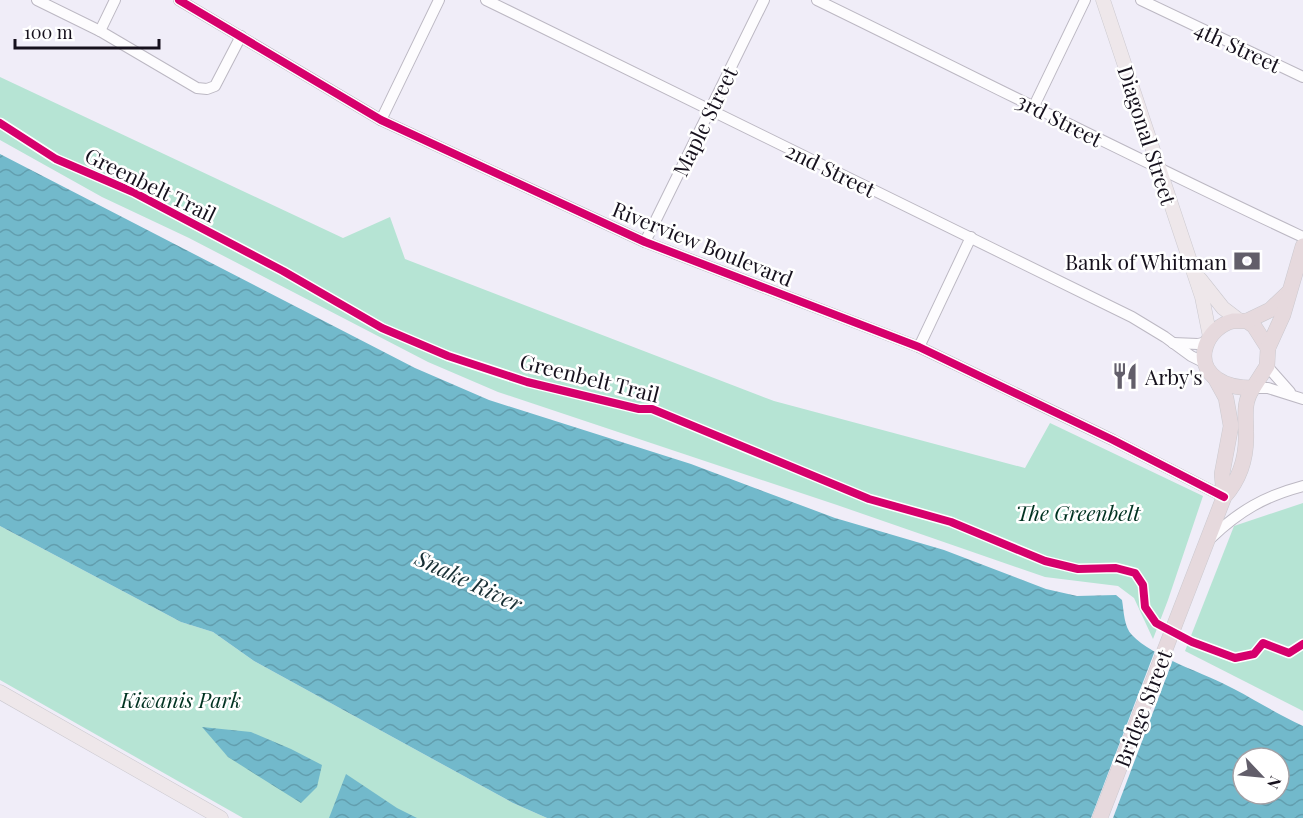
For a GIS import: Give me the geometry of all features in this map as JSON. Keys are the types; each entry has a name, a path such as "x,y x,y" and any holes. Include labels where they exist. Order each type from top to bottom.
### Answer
{"highway":[{"path":"1289,292 1270,310 1244,321 1221,326 1208,340 1204,352 1205,363 1215,378 1235,387 1253,388 1267,366 1268,348 1283,315 1303,246"},
{"path":"1244,321 1259,332 1268,348"},
{"name":"Bridge Street","path":"1215,378 1226,398 1231,426 1222,474 1224,497"},
{"name":"Bridge Street","path":"1100,818 1224,497 1234,485 1245,460 1245,406 1253,388"}],"main road":[{"name":"Diagonal Street","path":"1103,0 1202,297 1208,340"},
{"name":"Diagonal Street","path":"1193,270 1223,308 1244,321"},
{"path":"0,692 220,818"}],"street":[{"path":"37,0 100,31 197,88 207,89 215,86 241,36"},
{"path":"100,31 115,0"},
{"name":"Riverview Boulevard","path":"179,0 381,120 645,242 919,346 1113,440 1224,497"},
{"path":"381,120 439,0"},
{"name":"2nd Street","path":"486,0 1132,316 1205,363"},
{"name":"Maple Street","path":"645,242 764,0"},
{"name":"3rd Street","path":"817,0 1161,171 1303,237"},
{"path":"1034,106 1085,0"},
{"name":"4th Street","path":"1141,0 1303,77"},
{"path":"919,346 971,237"},
{"path":"1173,343 1198,344 1208,340"},
{"path":"1267,366 1278,380 1298,397"},
{"path":"1253,388 1268,388 1298,397"},
{"path":"1206,542 1242,511 1282,492 1303,486"}],"green space":[{"name":"The Greenbelt","path":"0,77 343,238 390,217 405,259 774,401 1025,468 1050,423 1203,496 1153,639 1134,598 1118,586 1045,577 498,392 428,362 189,238 102,197 0,140"},
{"path":"1303,503 1303,711 1185,651 1234,526"},
{"name":"Kiwanis Park","path":"0,526 181,622 213,632 254,661 513,803 547,818 243,818 0,680"}],"water":[{"name":"Snake River","path":"0,154 415,368 489,400 691,464 835,518 944,550 1046,589 1077,596 1116,595 1122,600 1127,628 1141,643 1166,658 1223,683 1303,726 1303,818 547,818 513,803 254,661 213,632 181,622 0,526"},
{"path":"202,727 251,732 322,765 317,787 301,803 228,757"},
{"path":"346,774 397,808 417,818 329,818"}],"pier":[{"path":"1156,648 1174,657 1113,818 1091,818"}],"cycle path":[{"path":"179,0 381,120 645,242 919,347 1113,440 1224,497"},
{"name":"Greenbelt Trail","path":"0,123 56,159 133,192 283,271 382,328 448,356 527,382 639,409 652,409 869,499 951,522 1045,561 1078,569 1116,568 1135,573 1143,585 1145,607 1156,623 1192,642 1235,658 1254,654 1263,643 1289,653 1303,644"}],"place":[{"name":"Bank of Whitman","path":"1247,261"},
{"name":"Arby's","path":"1125,376"}]}
